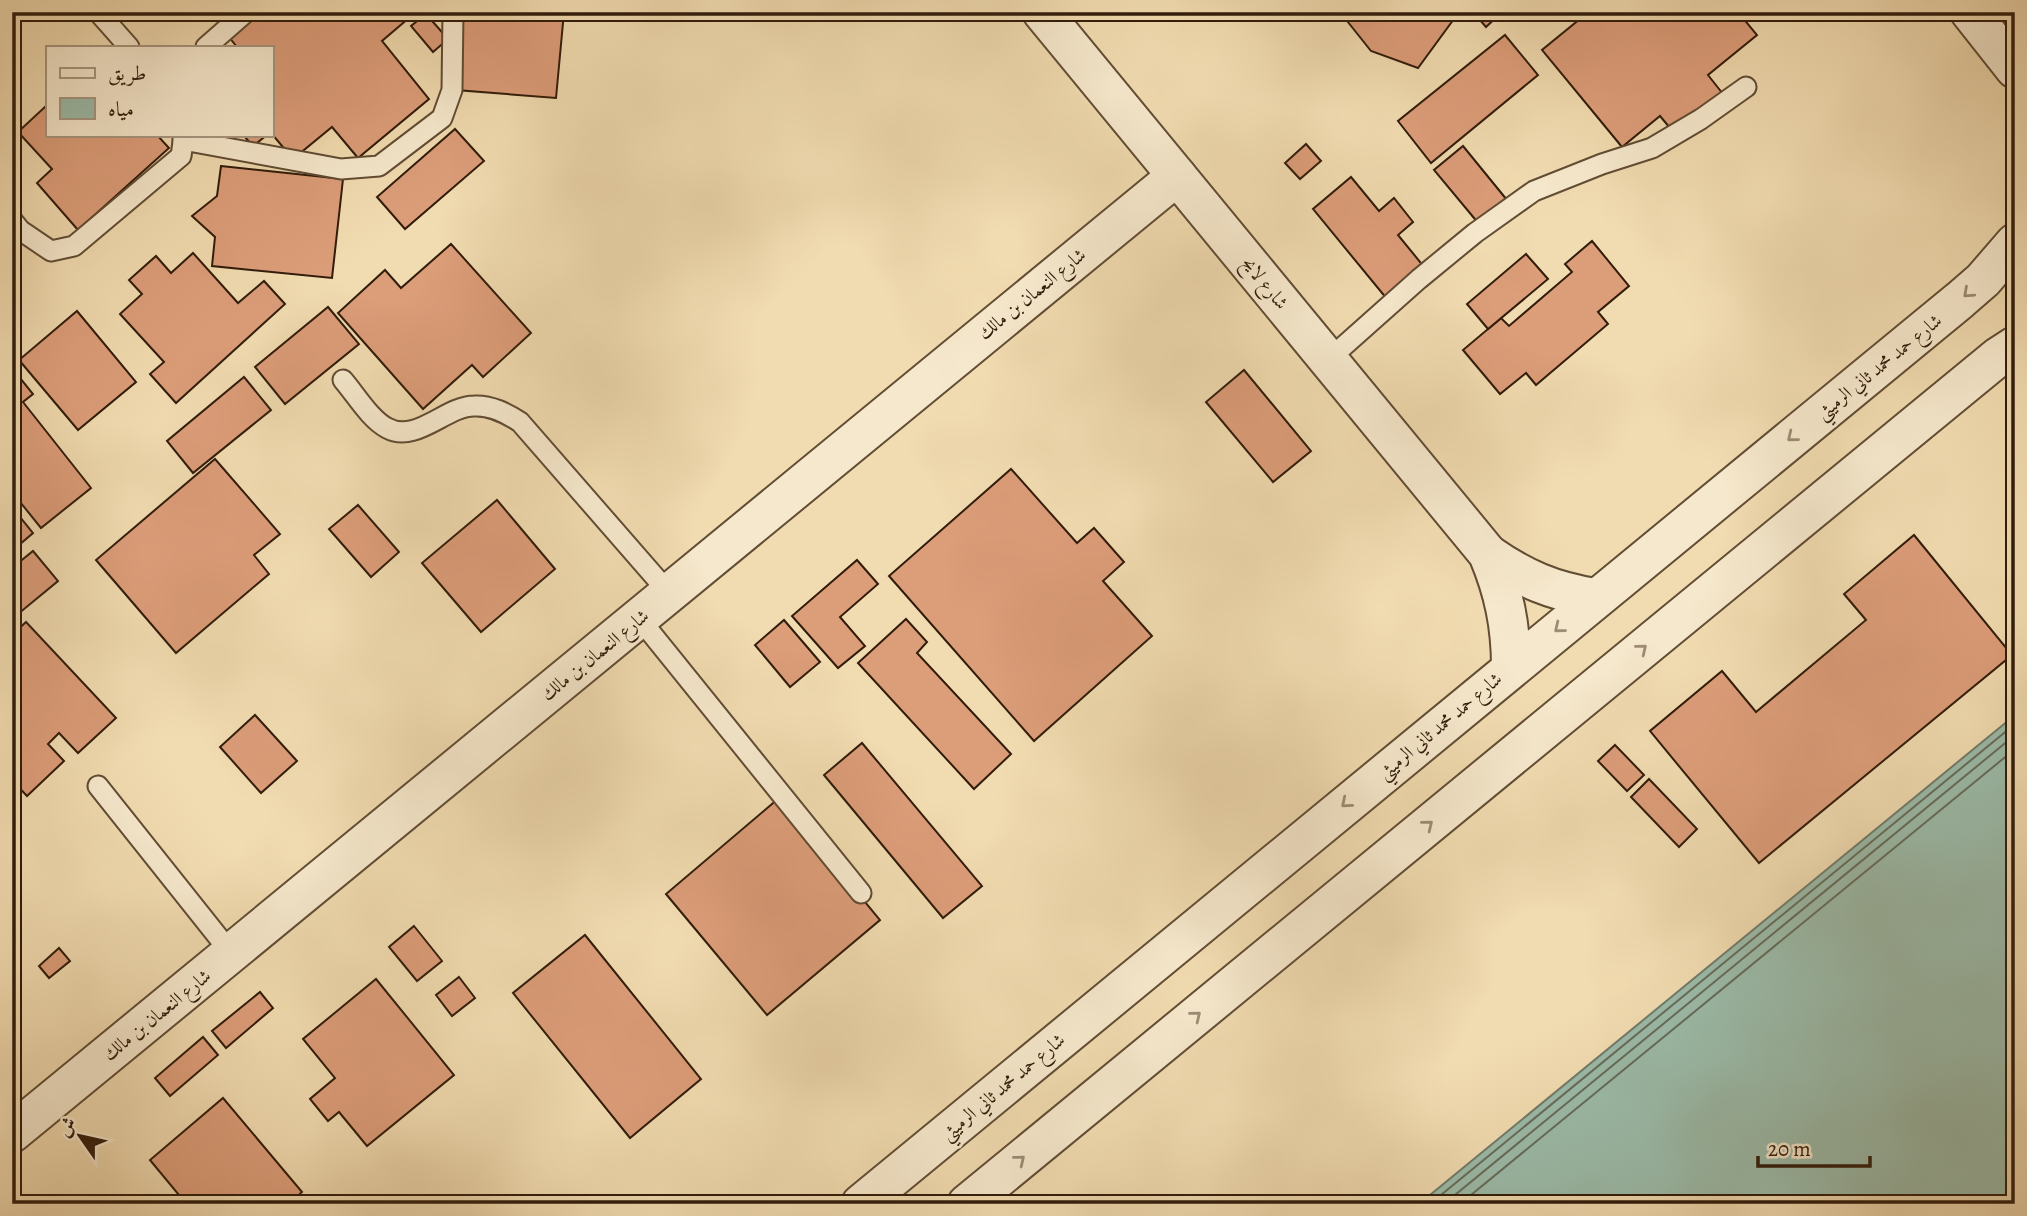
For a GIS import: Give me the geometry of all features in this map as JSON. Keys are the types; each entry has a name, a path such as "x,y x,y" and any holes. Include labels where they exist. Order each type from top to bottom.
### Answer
{"street":[{"name":"شارع لايح","path":"1042,12 1488,554 1507,610 1511,667"},
{"path":"1970,12 2015,69"},
{"name":"شارع النعمان بن مالك","path":"12,1133 1177,176"},
{"name":"شارع حمد محمد ثاني الرميثي","path":"860,1204 1960,300 1983,280 2015,243"},
{"path":"967,1204 1998,357 2015,346"},
{"name":"شارع لايح","path":"1488,554 1538,584 1595,598"}],"lane":[{"path":"98,12 128,46"},
{"path":"207,46 246,12"},
{"path":"12,220 20,230 51,251 74,246 181,156 183,137 341,169 379,166 442,118 452,90 453,12"},
{"path":"1328,360 1475,233 1534,191 1652,148 1746,88"},
{"path":"343,380 380,424 391,430 412,430 466,406 487,407 504,412 520,422 669,593"},
{"path":"639,618 861,893"},
{"path":"97,786 231,953"}],"water":[{"path":"2015,715 2015,1204 1419,1204"}],"building":[{"path":"249,12 416,12 382,41 429,99 358,158 332,127 293,159 273,135 273,46 236,46 225,32"},
{"path":"463,12 564,12 556,98 456,90"},
{"path":"1340,12 1459,12 1418,68 1371,51"},
{"path":"1473,12 1502,12 1486,27"},
{"path":"1576,12 1738,12 1757,35 1708,75 1723,94 1675,134 1660,116 1622,147 1542,50 1581,18"},
{"path":"426,14 448,39 433,52 411,26"},
{"path":"1505,35 1538,75 1431,163 1398,121"},
{"path":"46,106 46,136 158,136 169,148 78,230 37,183 52,169 18,132"},
{"path":"455,129 484,161 405,229 377,197"},
{"path":"244,136 266,136 253,146"},
{"path":"1306,144 1321,161 1300,179 1285,163"},
{"path":"1463,146 1507,200 1479,224 1434,170"},
{"path":"221,166 343,179 332,278 212,266 215,237 192,216 217,196"},
{"path":"1351,177 1379,211 1394,198 1413,222 1398,235 1425,268 1387,299 1313,209"},
{"path":"1592,241 1629,286 1598,312 1608,324 1536,385 1526,373 1500,394 1463,350 1501,318 1509,326 1572,272 1565,264"},
{"path":"451,244 531,333 483,377 472,365 423,409 338,313 385,270 401,288"},
{"path":"193,253 238,303 264,281 285,304 176,403 150,374 164,362 120,314 142,294 129,280 156,256 171,273"},
{"path":"1526,254 1548,279 1488,329 1467,304"},
{"path":"328,307 359,344 285,404 255,367"},
{"path":"77,311 136,382 78,430 19,360"},
{"path":"12,368 33,394 23,402 91,488 41,528 12,492"},
{"path":"1244,370 1311,451 1273,482 1206,402"},
{"path":"244,377 271,410 193,473 167,441"},
{"path":"215,459 280,534 254,555 269,574 176,653 96,560"},
{"path":"1011,469 1077,543 1094,528 1124,562 1103,581 1152,636 1034,741 889,576"},
{"path":"497,500 555,569 481,632 422,563"},
{"path":"358,505 399,552 371,577 329,529"},
{"path":"12,507 33,533 12,551"},
{"path":"1914,535 2012,655 1759,863 1650,731 1722,671 1756,712 1866,620 1844,594"},
{"path":"33,551 58,581 12,619 12,568"},
{"path":"857,560 878,584 840,617 865,646 838,668 792,616"},
{"path":"906,619 927,642 917,653 1011,754 974,789 858,663"},
{"path":"784,620 820,662 790,687 755,645"},
{"path":"26,622 116,718 78,753 59,733 48,744 64,761 27,796 12,780 12,635"},
{"path":"255,715 297,761 261,793 220,747"},
{"path":"862,743 982,886 943,918 824,775"},
{"path":"1615,745 1644,775 1627,791 1598,761"},
{"path":"1649,779 1697,829 1679,847 1631,797"},
{"path":"779,798 880,920 767,1015 666,894"},
{"path":"414,926 442,961 417,981 389,947"},
{"path":"585,935 701,1079 630,1138 513,993"},
{"path":"59,948 70,961 49,978 39,966"},
{"path":"459,977 475,998 452,1016 436,995"},
{"path":"376,979 454,1075 367,1146 339,1112 328,1121 310,1099 335,1078 303,1039"},
{"path":"260,992 273,1008 226,1048 212,1031"},
{"path":"203,1037 218,1055 170,1096 155,1078"},
{"path":"223,1098 302,1192 289,1204 180,1204 184,1201 150,1160"}]}
